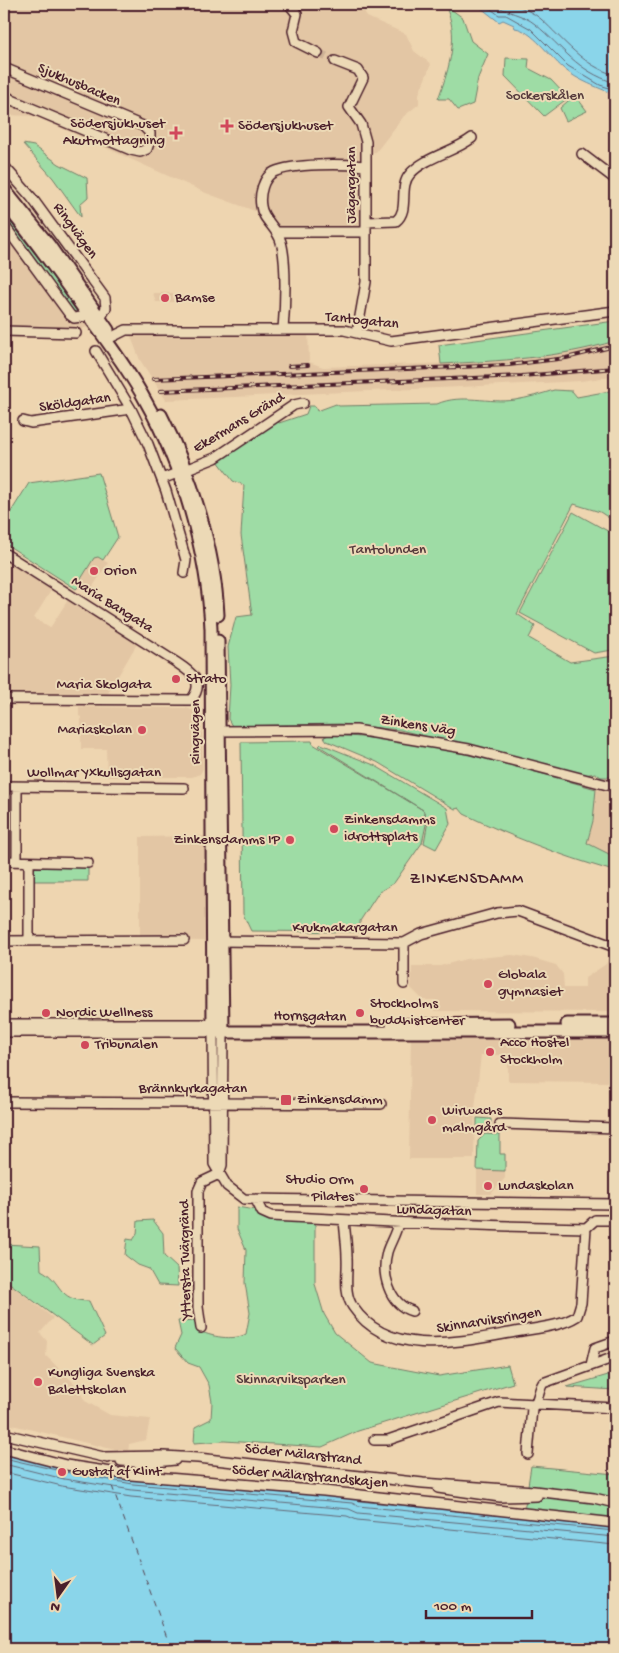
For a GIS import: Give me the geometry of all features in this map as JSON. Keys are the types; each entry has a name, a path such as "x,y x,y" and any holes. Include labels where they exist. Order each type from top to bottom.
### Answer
{"main road":[{"name":"Ringvägen","path":"4,189 49,245 95,318"},
{"name":"Ringvägen","path":"4,203 40,246 95,318 151,396 181,471 210,558 217,600 214,631 218,1028"},
{"name":"Hornsgatan","path":"218,1028 615,1024"},
{"name":"Hornsgatan","path":"218,1028 615,1032"}],"street":[{"path":"289,4 297,14 293,31 296,42 318,53"},
{"name":"Jägargatan","path":"335,61 358,70 363,78 349,107 360,124 365,137 366,282 357,333"},
{"name":"Sjukhusbacken","path":"4,68 143,126 150,132 150,140 147,148 140,152 131,150 12,100 4,94"},
{"path":"366,222 396,221 402,213 404,188 411,172 472,138"},
{"path":"582,154 615,179"},
{"name":"Ringvägen","path":"4,166 32,198 105,298 106,308 95,318"},
{"path":"283,330 283,250 278,232 262,211 262,191 265,181 273,172 308,166 365,166"},
{"path":"4,225 70,315 74,318 95,318"},
{"path":"278,232 365,232"},
{"name":"Tantogatan","path":"109,338 126,330 344,330 382,340 402,340 615,311"},
{"path":"4,331 76,333"},
{"path":"96,351 131,409 162,479 186,560 184,573"},
{"name":"Ekermans Gränd","path":"162,479 215,458 294,405 304,403"},
{"name":"Sköldgatan","path":"23,421 39,422 131,409"},
{"name":"Maria Bangata","path":"4,553 182,666 196,676 198,688"},
{"name":"Maria Skolgata","path":"4,699 191,700 198,688"},
{"name":"Zinkens Väg","path":"215,731 356,730 469,749 615,787"},
{"name":"Wollmar Yxkullsgatan","path":"4,786 184,788"},
{"path":"17,787 17,861"},
{"path":"4,861 88,863"},
{"path":"29,863 29,941"},
{"name":"Krukmakargatan","path":"217,941 404,943 421,934 497,913 518,911 615,947"},
{"path":"4,941 184,940"},
{"path":"404,943 404,984"},
{"name":"Hornsgatan","path":"4,1024 218,1028"},
{"name":"Ringvägen","path":"218,1028 218,1103 214,1164 232,1191"},
{"name":"Hornsgatan","path":"4,1032 218,1028"},
{"name":"Brännkyrkagatan","path":"4,1102 382,1104"},
{"path":"500,1124 615,1128"},
{"name":"Yttersta Tvärgränd","path":"201,1328 198,1307 198,1191 202,1182 219,1174"},
{"name":"Lundagatan","path":"232,1191 244,1199 256,1200 615,1204"},
{"name":"Lundagatan","path":"256,1200 262,1212 271,1216 398,1223 586,1228 595,1220 615,1220"},
{"name":"Skinnarviksringen","path":"344,1220 347,1260 346,1285 352,1306 368,1322 388,1334 413,1341 432,1343 458,1342 568,1322 577,1316 581,1302 586,1228"},
{"path":"398,1223 396,1234 387,1253 385,1274 388,1286 397,1301 403,1308 412,1311"},
{"path":"591,1366 595,1348 615,1341"},
{"path":"528,1454 532,1408 537,1403 539,1389 543,1383 615,1357"},
{"path":"374,1440 388,1440 499,1402 615,1408"},
{"name":"Söder Mälarstrand","path":"4,1434 118,1461 146,1463 198,1458 423,1483 440,1489 500,1497 559,1494 615,1503"},
{"name":"Söder Mälarstrandskajen","path":"4,1450 66,1465 132,1475 324,1491 615,1523"}],"shaded area":[{"name":"Södersjukhuset","path":"4,4 361,4 367,17 406,34 414,51 431,64 419,94 419,104 404,116 376,152 363,154 366,232 275,233 255,211 206,193 35,116 4,115"},
{"path":"4,219 91,325 78,331 4,331"},
{"name":"Bamse","path":"153,293 173,293 174,302 156,302"},
{"path":"128,329 308,330 309,362 323,367 489,362 575,351 615,341 615,376 581,381 166,400 140,360"},
{"path":"4,551 55,584 34,618 50,628 71,595 138,642 104,700 6,699"},
{"name":"Orion","path":"98,557 108,563 92,588 90,586 88,589 82,585 81,579 94,558"},
{"name":"Mariaskolan","path":"79,707 186,708 200,713 202,717 203,769 200,774 192,777 107,777 106,749 81,749 81,717 79,716"},
{"path":"596,789 615,794 615,858 587,843 593,821"},
{"path":"205,836 205,941 140,940 140,837"},
{"name":"Globala gymnasiet","path":"512,955 532,958 556,965 563,974 564,988 585,988 585,978 606,964 610,955 615,956 615,1012 435,1011 435,1000 423,1000 411,988 412,966 440,966 466,959"},
{"path":"411,1038 615,1039 615,1082 508,1081 508,1055 481,1055 475,1108 474,1159 409,1159"},
{"name":"Lundaskolan","path":"477,1170 505,1171 505,1178 491,1194 477,1194"},
{"path":"4,1279 53,1318 40,1333 47,1341 46,1356 76,1385 85,1401 110,1415 150,1419 146,1440 129,1444 128,1453 4,1423"}],"green space":[{"path":"444,4 463,18 471,41 488,54 478,78 473,104 458,110 449,99 438,99 452,51 452,27"},
{"name":"Sockerskålen","path":"506,58 529,59 528,68 551,80 568,98 544,116 505,76"},
{"path":"575,95 587,111 566,121 560,108"},
{"path":"23,144 34,146 59,164 87,178 88,197 80,204 81,217 53,178"},
{"path":"4,210 37,250 79,310 77,313 73,312 4,219"},
{"path":"615,321 615,341 594,347 529,358 441,364 439,345"},
{"name":"Tantolunden","path":"554,390 572,391 577,397 615,390 615,522 600,512 574,504 517,614 535,626 529,638 570,662 615,656 615,777 601,777 595,773 585,775 460,742 458,744 400,730 340,724 232,726 228,719 230,685 228,647 236,617 252,615 241,535 244,485 233,481 218,461 277,420 279,423 306,414 309,406 315,406 317,411 336,404 339,406 437,404 456,399 505,401"},
{"path":"99,473 118,537 103,560 98,557 94,558 81,579 82,584 76,589 4,543 4,523 29,483"},
{"path":"573,512 615,535 615,645 613,650 594,653 520,613"},
{"path":"329,735 397,741 430,747 530,770 596,789 593,821 587,843 615,857 610,870 536,845 464,814 459,808 455,809 377,762 327,741 324,737"},
{"name":"Zinkensdamms idrottsplats","path":"312,741 313,744 423,810 427,820 422,843 394,883 379,892 360,921 360,932 251,931 243,914 241,742"},
{"path":"321,744 374,765 447,808 450,824 436,849 424,843 428,821 423,810 319,746"},
{"path":"33,866 88,866 88,881 33,881"},
{"path":"477,1118 491,1119 491,1130 477,1130"},
{"path":"485,1134 500,1135 500,1154 505,1154 505,1171 477,1170 478,1141"},
{"name":"Skinnarviksparken","path":"237,1207 255,1210 271,1220 315,1223 315,1284 324,1314 335,1333 372,1363 439,1376 508,1365 513,1383 358,1431 322,1447 224,1441 194,1443 195,1427 211,1419 212,1402 209,1385 199,1367 188,1363 175,1348 181,1335 178,1321 197,1320 198,1330 215,1336 229,1338 246,1334 250,1313 245,1283 246,1250 237,1229"},
{"path":"153,1220 163,1233 164,1256 177,1268 178,1286 158,1285 149,1269 138,1265 125,1255 127,1239 133,1240 137,1234 138,1221"},
{"path":"4,1244 40,1246 41,1270 48,1274 61,1290 71,1298 89,1301 105,1336 93,1345 4,1279"},
{"path":"615,1373 615,1390 567,1387"},
{"path":"531,1466 615,1474 615,1526 523,1518"}],"water":[{"path":"476,4 615,4 615,95 569,73 528,34 503,20 499,22"},
{"path":"4,1452 134,1479 358,1498 358,1501 615,1526 615,1649 4,1649"}],"ferry route":[{"path":"112,1486 171,1649"}],"tunnel":[{"path":"318,53 335,61"}],"railway":[{"path":"153,379 509,365 566,358 615,346"},
{"path":"289,366 308,365"},
{"path":"160,391 522,376 615,368"}],"place":[{"name":"Södersjukhuset","path":"227,126"},
{"name":"Södersjukhuset Akutmottagning","path":"176,133"},
{"name":"Bamse","path":"165,298"},
{"name":"Orion","path":"94,571"},
{"name":"Strato","path":"176,679"},
{"name":"Mariaskolan","path":"142,730"},
{"name":"Zinkensdamms idrottsplats","path":"334,829"},
{"name":"Zinkensdamms IP","path":"290,840"},
{"name":"Globala gymnasiet","path":"488,984"},
{"name":"Nordic Wellness","path":"46,1013"},
{"name":"Stockholms buddhistcenter","path":"360,1013"},
{"name":"Tribunalen","path":"85,1045"},
{"name":"Acco Hostel Stockholm","path":"490,1052"},
{"name":"Zinkensdamm","path":"286,1100"},
{"name":"Wirwachs malmgård","path":"432,1120"},
{"name":"Lundaskolan","path":"488,1186"},
{"name":"Studio Orm Pilates","path":"364,1189"},
{"name":"Kungliga Svenska Balettskolan","path":"38,1382"},
{"name":"Gustaf af Klint","path":"62,1472"}],"district":[{"name":"ZINKENSDAMM","path":"467,880"}]}
